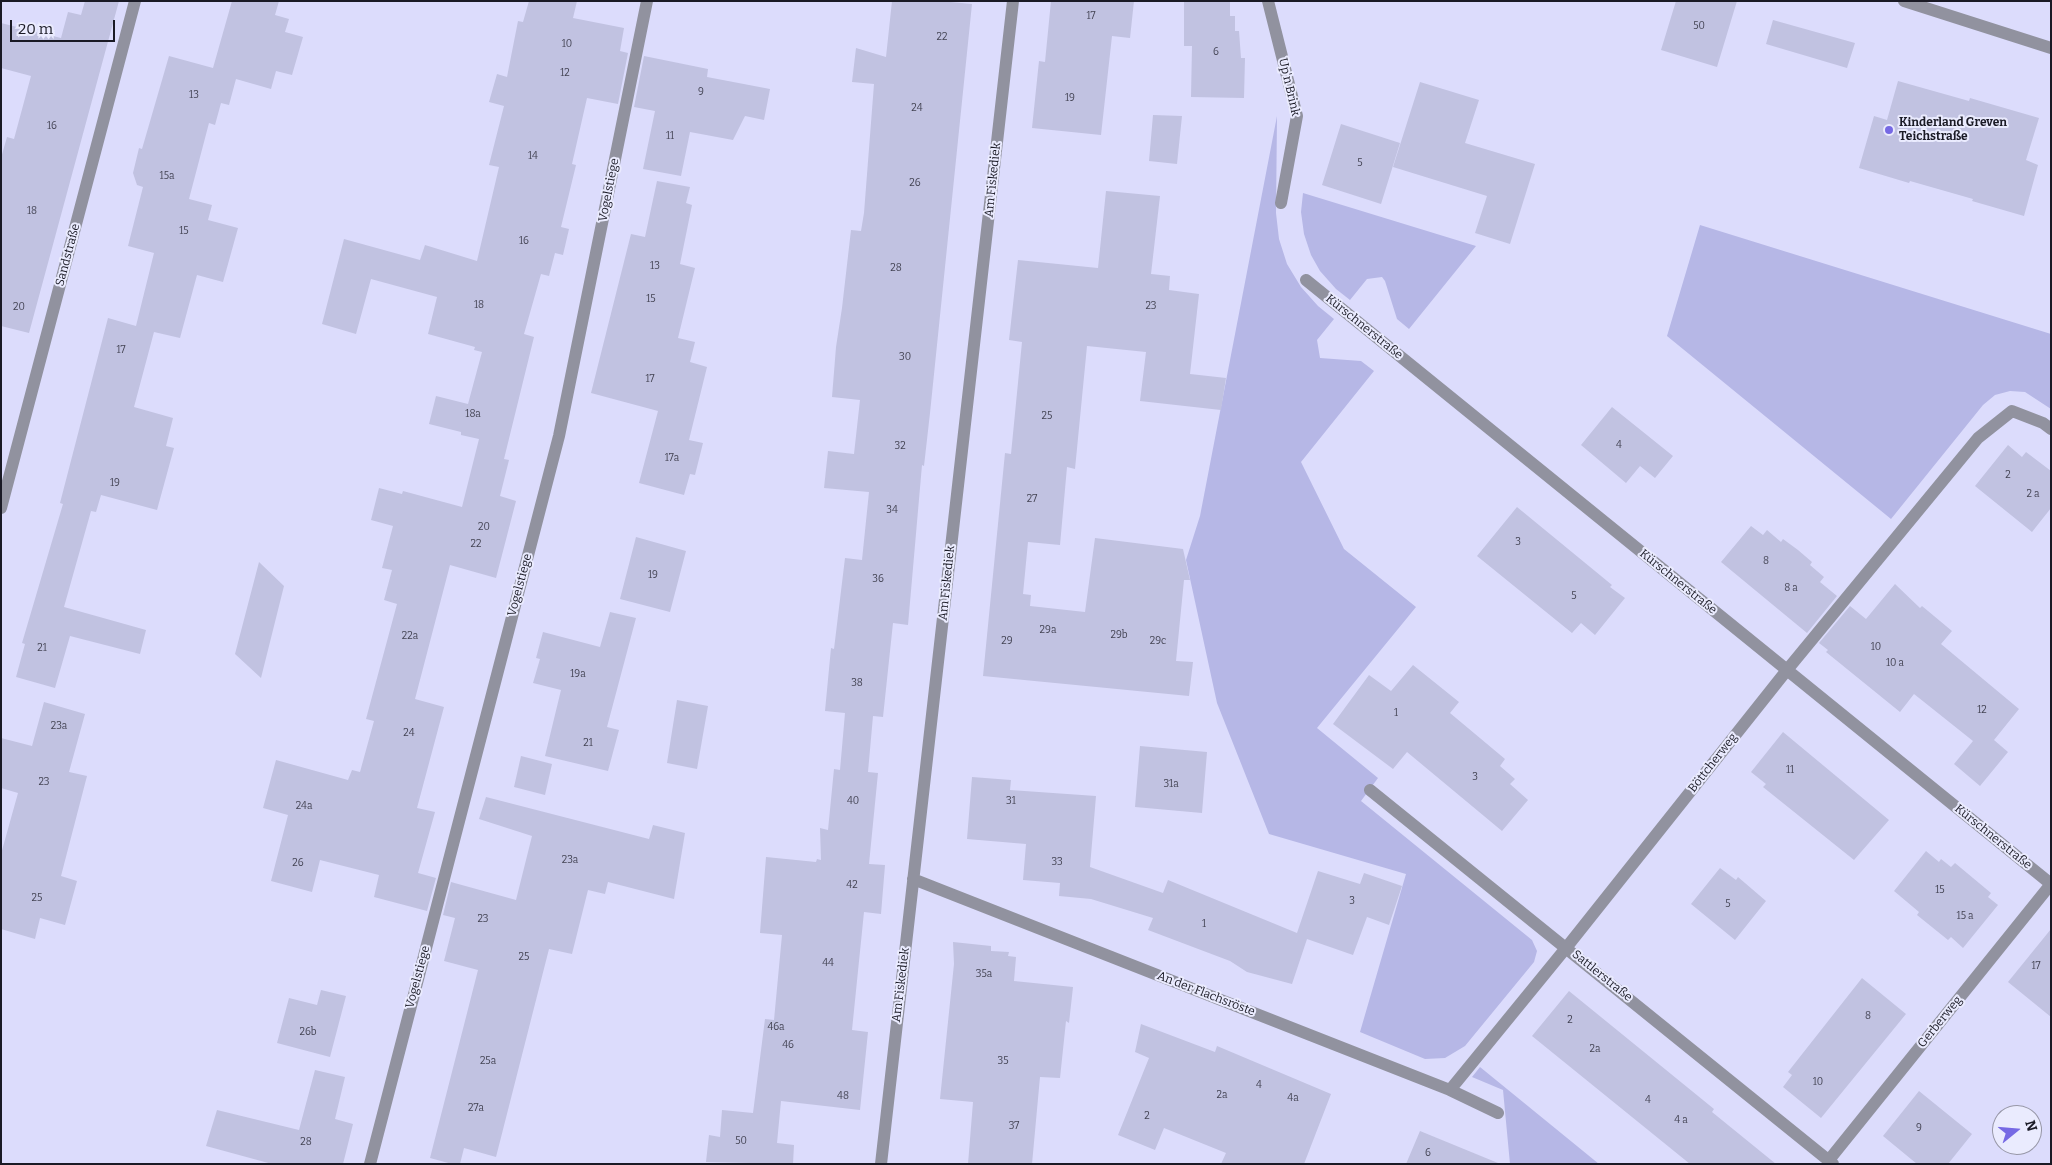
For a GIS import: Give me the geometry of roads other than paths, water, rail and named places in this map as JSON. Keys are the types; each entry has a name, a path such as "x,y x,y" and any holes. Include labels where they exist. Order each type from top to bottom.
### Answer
{"street":[{"name":"Sandstraße","path":"1,508 135,1"},
{"name":"Vogelstiege","path":"370,1164 559,436 647,1"},
{"name":"Am Fiskediek","path":"881,1164 1013,1"},
{"name":"Up'n Brink","path":"1268,1 1297,116 1281,203"},
{"path":"1904,1 2051,48"},
{"name":"Kürschnerstraße","path":"1306,280 2051,884"},
{"name":"Böttcherweg","path":"1450,1090 1566,948 1787,670 1978,438 2012,411 2043,423 2051,429"},
{"name":"Sattlerstraße","path":"1370,790 1831,1162"},
{"name":"An der Flachsröste","path":"913,879 1450,1090 1498,1113"},
{"name":"Gerberweg","path":"1831,1162 2051,884"}],"place":[{"name":"Kinderland Greven Teichstraße","path":"1889,130"}]}
